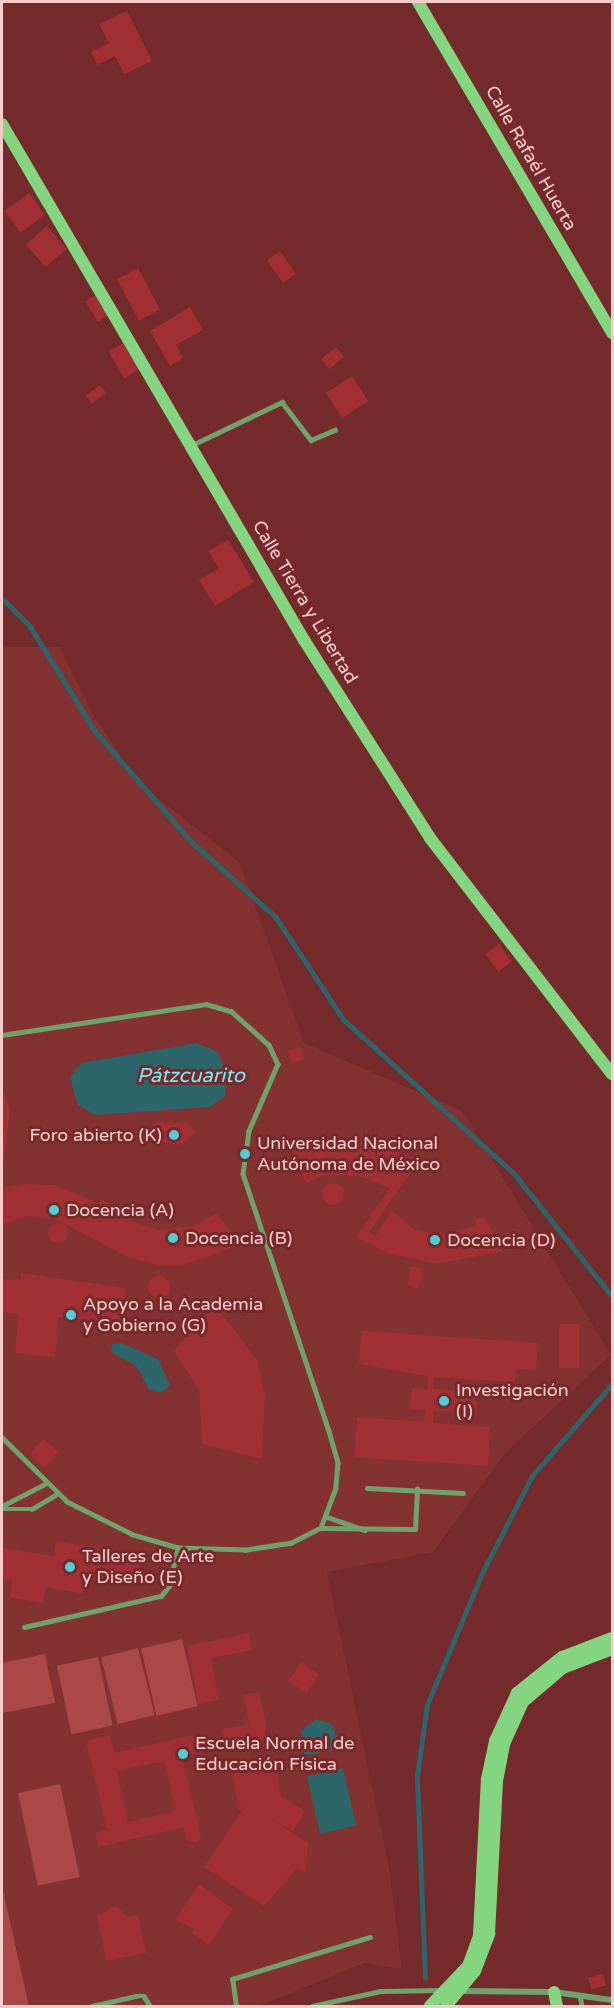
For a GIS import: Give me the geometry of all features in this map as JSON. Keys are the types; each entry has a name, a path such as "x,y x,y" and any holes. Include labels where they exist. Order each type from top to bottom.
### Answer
{"street":[{"name":"Calle Rafaél Huerta","path":"418,2 612,333"},
{"name":"Calle Tierra y Libertad","path":"2,124 192,445 304,640 430,838 612,1074"},
{"path":"446,2007 489,1934 493,1824 504,1744 523,1702 563,1668 612,1638"},
{"path":"583,1654 612,1649"},
{"path":"430,2007 455,1990 554,1992 612,2000"},
{"path":"554,1992 557,2007"}],"lane":[{"path":"192,445 282,402 311,440 335,430"},
{"path":"2,1035 207,1004 231,1011 269,1045 278,1064 249,1131 243,1174 338,1463 327,1517 321,1528"},
{"path":"2,1438 55,1494 133,1536 178,1548 258,1548 292,1543 321,1528 415,1529 417,1490"},
{"path":"2,1508 8,1499 45,1484"},
{"path":"367,1488 463,1493"},
{"path":"2,1494 8,1499"},
{"path":"2,1508 32,1509 55,1494"},
{"path":"327,1517 365,1530"},
{"path":"24,1627 161,1596 169,1586 178,1548"},
{"path":"236,2007 232,1979 370,1937"},
{"path":"312,2007 381,1991 455,1990"},
{"path":"580,1995 582,2007"},
{"path":"92,2007 144,1996 150,2007"}],"shaded area":[{"name":"Universidad Nacional Autónoma de México","path":"2,647 60,647 95,718 140,784 240,863 304,1043 462,1111 611,1355 506,1452 433,1552 327,1572 389,1867 402,1969 364,1963 259,2006 29,2006 2,1886"},
{"path":"182,1639 198,1706 157,1716 141,1648"},
{"path":"138,1648 155,1715 118,1724 101,1657"},
{"path":"45,1654 55,1703 2,1713 2,1663"},
{"path":"98,1657 113,1725 71,1734 57,1666"},
{"path":"60,1784 80,1877 38,1886 18,1793"},
{"path":"2,1886 29,2006 2,2006"}],"water":[{"name":"Pátzcuarito","path":"197,1043 218,1052 227,1075 225,1096 210,1107 95,1115 78,1105 70,1078 81,1063"},
{"path":"122,1343 158,1359 170,1385 161,1393 149,1389 136,1366 111,1352 112,1344"},
{"path":"316,1719 332,1724 341,1748 304,1756 301,1731"},
{"path":"343,1768 356,1825 320,1834 307,1776"}],"building":[{"path":"127,11 152,61 124,74 115,56 97,65 91,52 109,43 99,24"},
{"path":"29,193 45,215 21,232 5,211"},
{"path":"47,226 67,249 46,267 26,244"},
{"path":"280,251 296,274 283,283 267,260"},
{"path":"138,268 160,309 139,321 117,279"},
{"path":"95,295 108,315 98,322 85,302"},
{"path":"190,307 203,330 176,345 183,358 170,366 150,331"},
{"path":"123,343 139,370 124,378 108,352"},
{"path":"336,347 344,357 329,369 321,359"},
{"path":"352,376 368,401 342,418 326,393"},
{"path":"100,385 106,393 92,404 86,396"},
{"path":"228,540 254,582 215,606 199,580 219,568 208,551"},
{"path":"499,944 512,962 498,972 485,954"},
{"path":"300,1047 304,1059 292,1063 288,1051"},
{"path":"2,1088 10,1110 4,1161 2,1159"},
{"name":"Foro abierto (K)","path":"158,1121 189,1124 196,1132 180,1145 163,1143 151,1128"},
{"path":"336,1140 375,1144 420,1159 369,1232 375,1236 392,1211 415,1230 441,1234 477,1226 475,1220 485,1217 503,1251 437,1264 387,1253 356,1237 390,1188 358,1176 325,1175 306,1183 290,1150"},
{"path":"329,1183 337,1183 344,1190 344,1198 337,1205 329,1205 322,1198 322,1190"},
{"path":"23,1184 56,1185 99,1204 102,1199 133,1217 131,1221 159,1230 194,1226 217,1213 239,1245 184,1265 159,1265 130,1258 55,1219 27,1216 2,1225 2,1188"},
{"path":"54,1223 62,1223 68,1229 68,1237 62,1243 54,1243 48,1237 48,1229"},
{"path":"409,1267 424,1268 418,1289 408,1285"},
{"name":"Apoyo a la Academia y Gobierno (G)","path":"21,1273 126,1288 123,1323 59,1317 55,1357 15,1353 18,1314 2,1312 2,1279 21,1280"},
{"path":"159,1276 167,1279 170,1287 167,1295 159,1298 151,1295 148,1287 151,1279"},
{"path":"215,1305 257,1360 265,1396 262,1459 202,1444 199,1390 174,1351"},
{"path":"559,1324 579,1324 579,1368 559,1368"},
{"name":"Investigación (I)","path":"361,1331 538,1343 536,1370 516,1369 515,1382 434,1377 433,1389 478,1392 477,1414 433,1411 433,1423 490,1427 488,1466 354,1457 357,1417 424,1422 425,1410 410,1409 412,1388 427,1389 428,1376 359,1364"},
{"path":"43,1439 58,1452 45,1467 30,1454"},
{"name":"Talleres de Arte y Diseño (E)","path":"56,1541 142,1555 136,1585 86,1577 83,1594 46,1587 43,1603 10,1598 12,1581 2,1579 2,1548 54,1556"},
{"path":"249,1633 252,1650 211,1658 219,1700 199,1704 187,1646"},
{"path":"301,1662 319,1674 306,1693 288,1681"},
{"path":"259,1692 269,1738 226,1747 222,1729 249,1724 243,1695"},
{"path":"110,1735 114,1753 194,1735 198,1752 182,1756 201,1837 197,1843 187,1840 183,1827 99,1847 95,1833 107,1830 86,1741","holes":["164,1761 176,1811 128,1822 117,1771"]},
{"path":"275,1762 281,1796 305,1811 293,1832 263,1814 308,1843 306,1873 297,1868 264,1906 204,1867 247,1803 240,1812 231,1770"},
{"path":"199,1884 233,1909 209,1945 191,1933 194,1929 175,1920"},
{"path":"116,1906 128,1917 138,1915 146,1953 106,1961 97,1916"},
{"path":"603,1974 606,1986 591,1989 588,1978"}],"waterway":[{"path":"2,598 30,626 95,731 192,842 276,917 344,1020 513,1172 612,1296"},
{"path":"425,1978 417,1776 427,1705 483,1571 532,1476 612,1384"}],"place":[{"name":"Foro abierto (K)","path":"174,1135"},
{"name":"Universidad Nacional Autónoma de México","path":"245,1154"},
{"name":"Docencia (A)","path":"54,1210"},
{"name":"Docencia (B)","path":"173,1238"},
{"name":"Docencia (D)","path":"435,1240"},
{"name":"Apoyo a la Academia y Gobierno (G)","path":"71,1315"},
{"name":"Investigación (I)","path":"444,1401"},
{"name":"Talleres de Arte y Diseño (E)","path":"70,1567"},
{"name":"Escuela Normal de Educación Física","path":"183,1754"}]}
